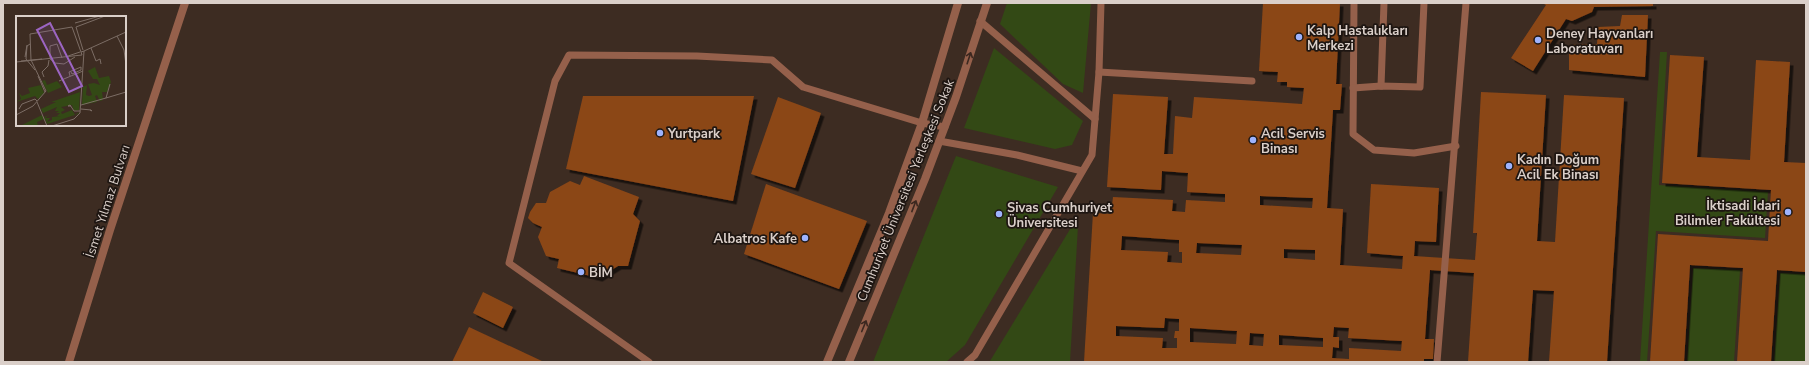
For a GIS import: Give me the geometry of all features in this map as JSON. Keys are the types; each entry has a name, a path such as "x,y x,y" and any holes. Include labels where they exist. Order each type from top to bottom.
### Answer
{"street":[{"name":"İsmet Yılmaz Bulvarı","path":"69,362 110,230 184,3"},
{"name":"Cumhuriyet Üniversitesi Yerleşkesi Sokak","path":"827,362 889,213 922,123 958,3"},
{"name":"Cumhuriyet Üniversitesi Yerleşkesi Sokak","path":"849,362 908,222 945,127 987,3"}],"lane":[{"path":"967,362 975,355 1092,155 1100,72 1101,3"},
{"path":"1354,3 1354,134 1374,150 1414,153 1456,146"},
{"path":"1381,86 1384,3"},
{"path":"1353,88 1381,86 1420,87 1424,3"},
{"path":"1437,362 1456,146 1466,3"},
{"path":"980,21 1095,119"},
{"path":"649,362 509,264 555,81 569,55 697,56 772,60 803,87 922,123 945,127"},
{"path":"1100,72 1252,81"},
{"path":"939,141 1018,155 1082,171"}],"green space":[{"path":"1007,3 1091,3 1083,93 1063,84 1000,24"},
{"path":"994,48 1083,121 1072,145 1055,149 964,128"},
{"path":"1660,52 1667,52 1659,185 1768,192 1765,238 1656,231 1647,362 1640,362"},
{"path":"956,156 1058,187 965,345 946,362 873,362"},
{"path":"1072,226 1078,226 1070,362 991,362 990,361"},
{"path":"1693,268 1740,270 1734,362 1687,362"},
{"path":"1780,273 1806,274 1806,362 1774,362"}],"building":[{"path":"1263,3 1340,3 1336,84 1342,84 1340,110 1333,110 1327,208 1343,209 1340,265 1402,269 1403,256 1367,253 1371,184 1439,188 1436,242 1415,241 1414,256 1475,260 1477,233 1473,233 1481,92 1546,95 1537,241 1555,242 1564,95 1624,98 1607,362 1549,362 1554,291 1533,290 1528,362 1468,362 1474,273 1430,270 1425,339 1434,339 1433,359 1424,359 1424,362 1084,362 1093,213 1111,214 1113,197 1173,200 1172,211 1185,212 1186,200 1225,202 1225,194 1187,192 1188,173 1162,171 1161,190 1107,187 1113,94 1168,97 1164,154 1173,154 1175,116 1192,118 1194,97 1302,104 1304,88 1287,87 1287,82 1277,82 1278,72 1259,71","holes":["1260,196 1313,198 1312,208 1260,205","1122,236 1179,240 1179,252 1182,252 1182,263 1167,262 1168,252 1121,250","1197,243 1242,245 1241,255 1196,253","1284,249 1315,250 1315,260 1284,258","1165,318 1179,319 1179,331 1175,331 1174,338 1177,338 1177,348 1162,348 1163,338 1116,336 1116,326 1164,328","1334,327 1349,328 1348,338 1402,341 1401,351 1349,348 1349,359 1332,358 1333,347 1339,348 1339,337 1333,337","1190,328 1237,331 1236,344 1190,342","1250,333 1264,334 1263,346 1249,345","1279,335 1323,338 1323,347 1279,345"]},
{"name":"Deney Hayvanları Laboratuvarı","path":"1542,3 1653,3 1653,6 1594,7 1592,12 1572,21 1566,19 1533,71 1511,58 1546,5"},
{"path":"1622,15 1648,15 1645,77 1569,70 1569,45 1597,44 1598,27 1620,26"},
{"name":"İktisadi İdari Bilimler Fakültesi","path":"1670,55 1704,57 1697,157 1750,160 1756,60 1790,62 1784,162 1806,163 1806,272 1777,270 1771,362 1737,362 1743,268 1690,265 1684,362 1650,362 1658,234 1768,241 1771,190 1662,183"},
{"name":"Yurtpark","path":"583,96 754,96 733,201 566,169"},
{"path":"778,97 821,113 795,188 751,174"},
{"path":"584,176 639,197 633,214 640,221 628,266 618,266 599,278 557,268 559,259 546,256 538,237 542,227 533,223 528,218 536,203 546,203 550,192 570,181 580,185"},
{"name":"Albatros Kafe","path":"766,184 867,221 839,289 744,254"},
{"path":"483,292 513,307 503,328 473,313"},
{"path":"469,327 544,362 452,362"}],"place":[{"name":"Kalp Hastalıkları Merkezi","path":"1299,37"},
{"name":"Deney Hayvanları Laboratuvarı","path":"1538,40"},
{"name":"Yurtpark","path":"660,133"},
{"name":"Acil Servis Binası","path":"1253,140"},
{"name":"Kadın Doğum Acil Ek Binası","path":"1509,166"},
{"name":"İktisadi İdari Bilimler Fakültesi","path":"1788,212"},
{"name":"Sivas Cumhuriyet Üniversitesi","path":"999,214"},
{"name":"Albatros Kafe","path":"805,238"},
{"name":"BİM","path":"581,272"}]}
